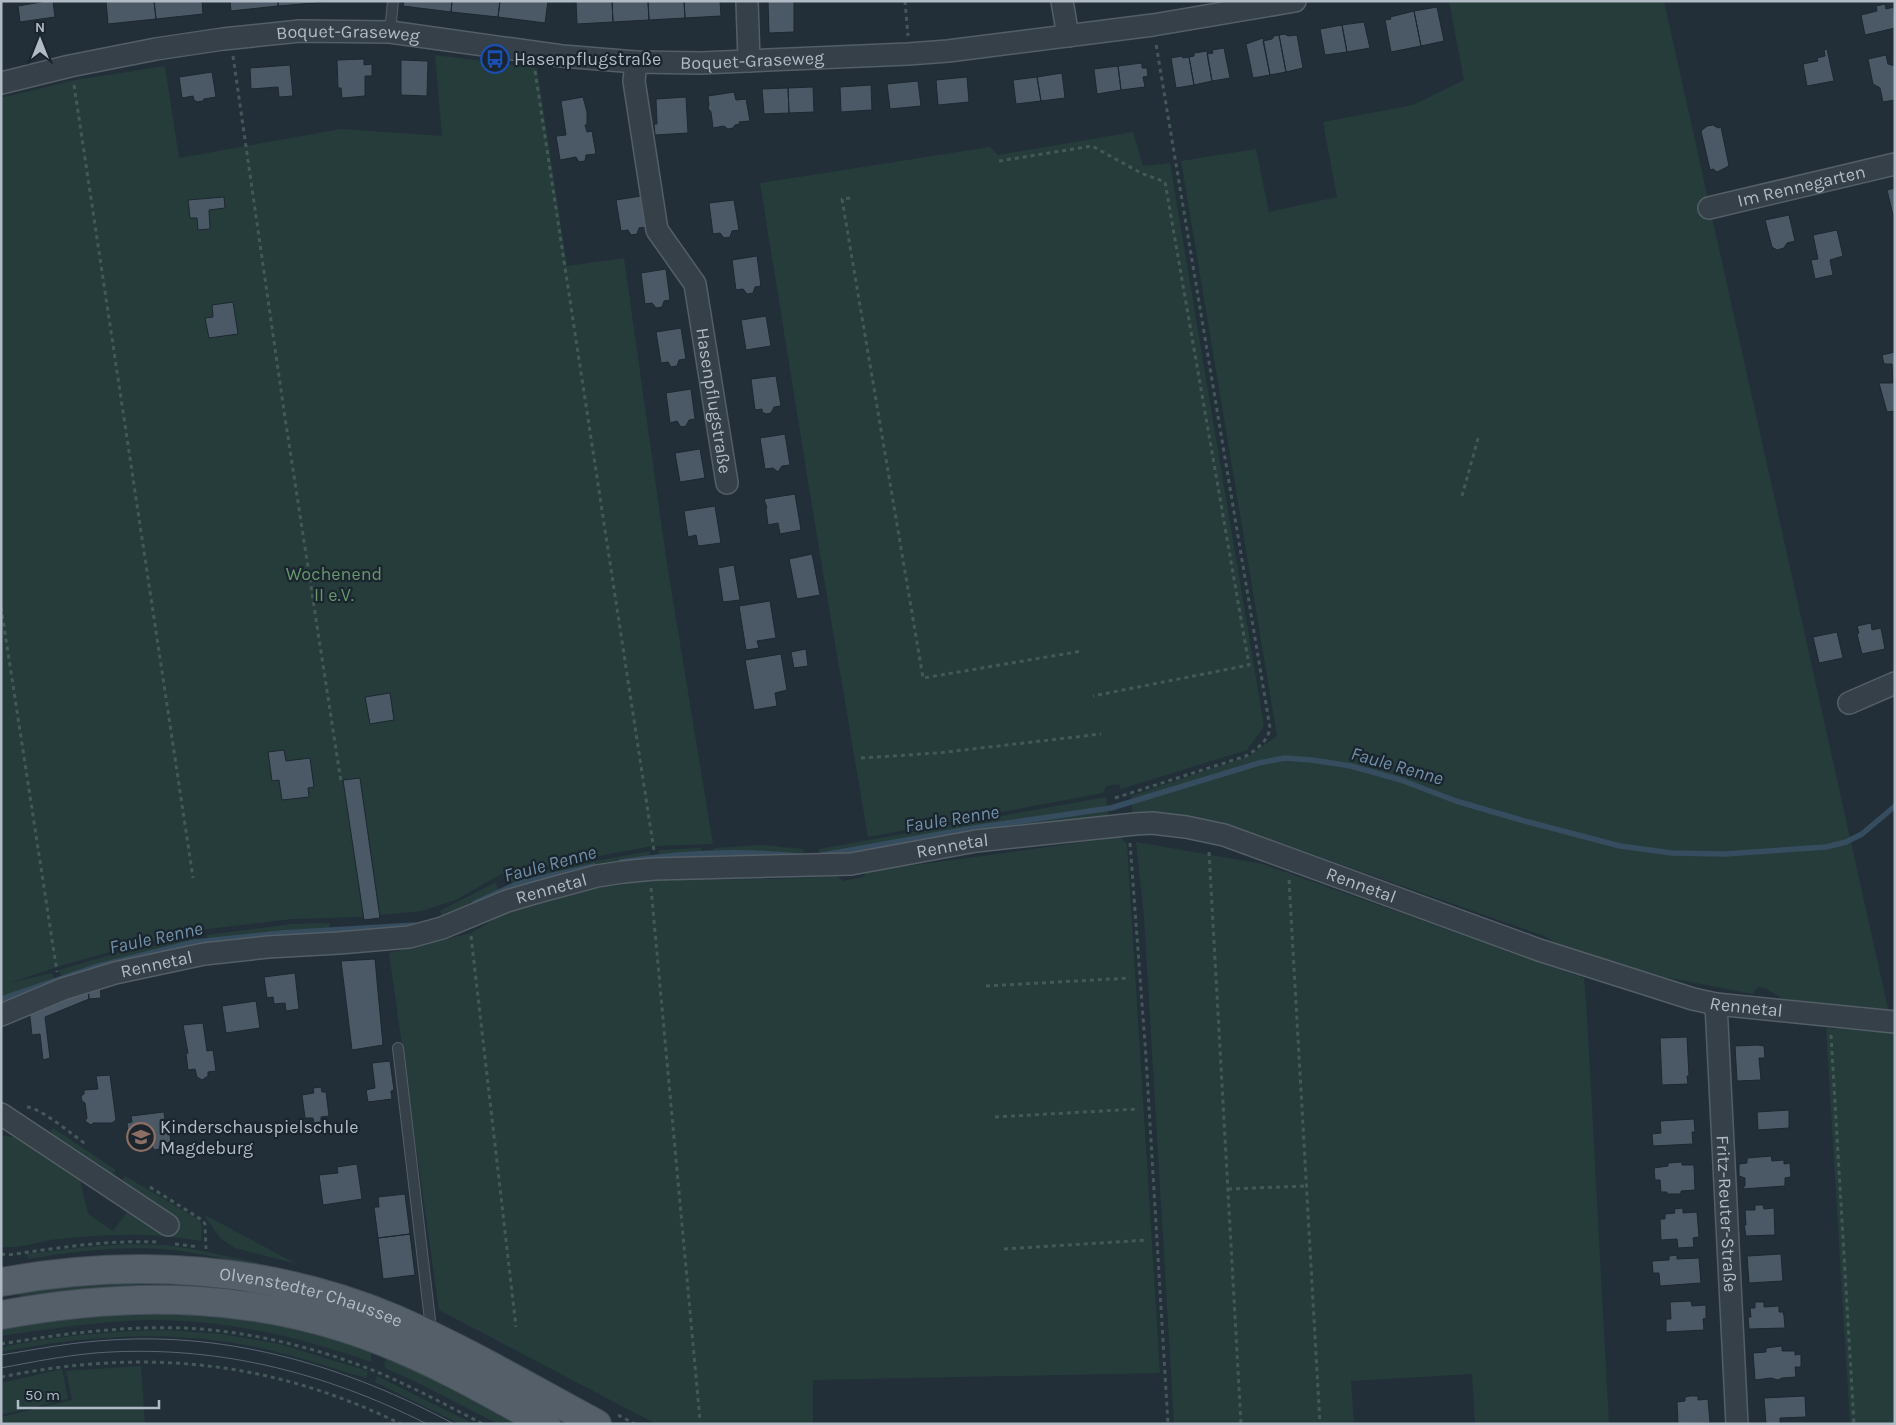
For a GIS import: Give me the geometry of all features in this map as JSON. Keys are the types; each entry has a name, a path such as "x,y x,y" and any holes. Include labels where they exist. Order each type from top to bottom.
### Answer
{"main road":[{"name":"Olvenstedter Chaussee","path":"1,1282 111,1269 179,1269 227,1274 283,1284 331,1296 393,1318 597,1424"},
{"name":"Olvenstedter Chaussee","path":"1,1315 108,1300 156,1298 230,1303 282,1311 337,1325 399,1348 450,1372 546,1424"}],"street":[{"path":"747,1 749,61"},
{"path":"1062,1 1068,36"},
{"name":"Boquet-Graseweg","path":"1,83 91,61 156,49 223,39 300,31 390,32 562,56 636,62 749,61 908,54 1153,25 1295,1"},
{"name":"Hasenpflugstraße","path":"636,62 634,81 657,230 695,284 727,483"},
{"name":"Im Rennegarten","path":"1709,208 1895,164"},
{"path":"1849,703 1895,683"},
{"name":"Rennetal","path":"1,1015 88,980 134,968 204,954 268,947 396,939 421,934 468,919 507,902 597,876 654,869 851,864 976,841 1119,825 1152,824 1186,827 1224,835 1539,950 1671,993 1716,1004 1895,1022"},
{"name":"Fritz-Reuter-Straße","path":"1716,1004 1738,1424"},
{"path":"1,1114 168,1225"}],"lane":[{"path":"390,32 392,1"},
{"path":"398,1048 430,1320 423,1332"}],"path":[{"path":"905,1 909,39"},
{"path":"1115,798 1246,756 1266,739 1270,728 1153,25"},
{"path":"233,54 284,411 341,782"},
{"path":"534,66 654,851"},
{"path":"74,82 194,878"},
{"path":"999,161 1092,146 1141,173 1166,182 1248,665 1093,696"},
{"path":"850,198 842,199 922,678 1082,651"},
{"path":"1462,496 1479,435"},
{"path":"1,607 57,972"},
{"path":"861,758 938,753 1101,734"},
{"path":"1119,825 1130,834 1146,1057 1168,1424"},
{"path":"1209,843 1241,1424"},
{"path":"1288,874 1320,1424"},
{"path":"651,880 700,1420"},
{"path":"470,933 516,1327"},
{"path":"986,986 1130,978"},
{"path":"1830,1033 1854,1424"},
{"path":"995,1117 1138,1109"},
{"path":"1228,1189 1306,1186"},
{"path":"1004,1249 1147,1240"},
{"path":"1,1344 79,1332 136,1328 182,1328 245,1334 308,1349 375,1371 404,1383 483,1424"},
{"path":"1,1378 60,1367 141,1362 221,1366 318,1389 369,1408 401,1424"}],"green space":[{"path":"1449,1 1664,1 1889,1013 1783,999 1767,989 1759,987 1752,994 1665,977 1561,946 1544,936 1241,829 1188,816 1162,814 1133,816 1131,796 1249,756 1277,736 1181,161 1256,149 1269,212 1337,197 1323,122 1413,105 1464,80"},
{"name":"Wochenend II e.V.","path":"435,55 537,68 567,266 624,258 667,564 713,844 652,846 499,875 458,899 422,911 360,917 292,919 200,930 128,947 60,966 9,983 52,973 56,986 1,1006 1,98 75,80 165,66 179,158 341,129 442,136"},
{"path":"1133,132 1143,166 1170,163 1264,726 1247,750 1121,789 1119,784 1106,786 1103,793 868,837 760,183 990,147 998,155"},
{"path":"1106,797 1109,820 819,860 819,849"},
{"path":"1120,837 1127,844 1160,1373 813,1380 813,1424 656,1424 439,1310 389,953 471,933 506,912 590,887 651,880 777,879 837,876 843,881 863,877 868,870"},
{"path":"1136,842 1263,864 1584,978 1609,1424 1475,1424 1472,1374 1351,1381 1354,1424 1174,1424 1144,917"},
{"path":"761,845 803,849 804,858 713,860 713,848"},
{"path":"701,848 702,859 659,861 659,850"},
{"path":"650,851 650,864 519,891 508,877"},
{"path":"496,882 500,896 443,921 440,911"},
{"path":"330,923 329,935 208,945 207,935 292,924"},
{"path":"196,938 198,947 63,983 59,970 117,953"},
{"path":"1826,1028 1895,1033 1895,1424 1850,1424"},
{"path":"53,1128 116,1170 111,1177 48,1135"},
{"path":"1,1136 19,1137 79,1176 88,1214 113,1231 128,1211 166,1233 124,1187 123,1180 125,1176 199,1220 202,1226 201,1241 166,1236 112,1235 59,1239 23,1246 1,1247"},
{"path":"203,1214 297,1264 235,1248 221,1239"},
{"path":"126,1244 165,1245 193,1249 267,1265 291,1274 174,1250 138,1248 101,1250 28,1259 27,1254"},
{"path":"78,1280 258,1287 365,1323 27,1297 9,1293"},
{"path":"98,1310 262,1317 371,1350 371,1362 289,1337 233,1326 177,1320 111,1322 1,1336 1,1325"},
{"path":"167,1330 222,1334 279,1344 368,1371 366,1378 257,1347 192,1338 137,1336 56,1343 1,1352 1,1347 63,1337"},
{"path":"390,1356 528,1424 498,1424 385,1368 385,1361"},
{"path":"141,1366 145,1424 1,1424 1,1417 72,1400 66,1371"},
{"path":"62,1369 68,1399 1,1415 1,1383"},
{"path":"377,1376 474,1424 460,1424 375,1382"}],"building":[{"path":"53,1 55,17 20,22 18,6"},
{"path":"106,1 154,1 156,19 108,24"},
{"path":"154,1 202,1 203,14 156,19"},
{"path":"230,1 278,1 278,6 231,11"},
{"path":"278,1 326,1 326,2 278,6"},
{"path":"404,1 452,1 451,12 403,6"},
{"path":"452,1 500,1 498,17 451,12"},
{"path":"500,1 548,1 545,23 498,17"},
{"path":"576,1 612,1 613,22 577,24"},
{"path":"612,1 648,1 649,20 613,22"},
{"path":"648,1 684,1 685,18 649,20"},
{"path":"684,1 720,1 721,16 685,18"},
{"path":"768,1 794,1 794,32 769,33"},
{"path":"1885,4 1886,9 1894,7 1895,28 1865,35 1861,15 1877,11 1876,6"},
{"path":"1437,7 1444,41 1421,46 1414,11"},
{"path":"1414,11 1421,46 1391,52 1385,20"},
{"path":"1364,22 1370,48 1347,52 1342,25"},
{"path":"1342,25 1347,52 1325,55 1320,29"},
{"path":"1285,34 1288,36 1297,35 1303,68 1286,72 1279,35"},
{"path":"1279,35 1286,72 1270,75 1263,41"},
{"path":"1263,38 1270,75 1253,78 1246,44"},
{"path":"1224,48 1230,78 1212,81 1207,54 1213,53 1212,50"},
{"path":"1827,49 1834,81 1807,86 1803,64 1818,61 1817,58 1825,56 1824,50"},
{"path":"1207,51 1212,81 1194,85 1189,57 1194,56 1194,53"},
{"path":"1886,55 1888,64 1895,66 1895,100 1883,102 1880,88 1873,84 1868,59"},
{"path":"1182,56 1183,58 1189,57 1194,85 1176,88 1171,58"},
{"path":"364,59 364,65 372,64 372,76 365,76 365,96 342,98 341,88 338,88 337,60"},
{"path":"401,60 428,61 427,96 401,95"},
{"path":"1142,63 1142,68 1147,68 1148,76 1143,77 1145,87 1121,90 1118,66"},
{"path":"290,65 293,96 279,97 278,87 251,89 250,68"},
{"path":"1118,66 1121,90 1097,94 1094,69"},
{"path":"212,72 216,97 197,102 193,96 182,98 179,77"},
{"path":"1062,73 1065,98 1041,101 1037,77"},
{"path":"967,77 969,102 938,105 936,80"},
{"path":"1037,77 1041,101 1016,104 1013,80"},
{"path":"918,81 921,106 890,109 887,84"},
{"path":"871,85 872,110 841,112 840,87"},
{"path":"813,87 814,112 789,113 788,88"},
{"path":"788,88 789,113 764,114 762,89"},
{"path":"734,92 736,100 746,99 750,121 739,122 740,124 728,129 724,126 713,128 711,112 708,108 708,96"},
{"path":"583,97 587,112 587,125 585,125 587,132 592,131 596,154 586,155 585,161 579,162 576,157 560,160 556,136 566,135 561,101"},
{"path":"686,97 688,133 655,135 654,124 657,124 656,99"},
{"path":"1713,125 1718,128 1721,127 1729,166 1717,172 1713,169 1710,170 1701,131 1707,126"},
{"path":"1895,188 1895,215 1893,215 1887,190"},
{"path":"641,196 646,227 639,228 637,234 631,235 628,230 621,231 616,200"},
{"path":"224,197 225,208 209,210 210,229 198,230 197,218 190,218 188,200"},
{"path":"734,200 739,230 732,231 730,237 724,238 720,233 713,234 709,203"},
{"path":"1789,215 1795,241 1787,243 1784,248 1777,250 1772,247 1765,220"},
{"path":"1837,230 1843,256 1830,260 1833,275 1815,279 1811,260 1818,259 1813,235"},
{"path":"757,256 761,286 755,287 753,293 747,294 743,289 736,290 732,260"},
{"path":"666,269 670,300 664,301 662,307 656,308 652,303 645,304 641,273"},
{"path":"233,302 238,334 209,338 205,318 213,317 212,305"},
{"path":"766,316 771,346 746,350 741,320"},
{"path":"681,328 686,359 679,360 677,366 671,367 668,362 661,363 656,332"},
{"path":"1895,352 1895,411 1887,412 1879,383 1893,383 1892,364 1884,364 1882,355"},
{"path":"776,376 781,406 774,407 771,413 766,414 762,412 762,409 755,410 751,379"},
{"path":"691,389 695,419 689,420 686,426 681,427 677,421 670,423 666,393"},
{"path":"785,434 790,465 782,466 778,472 773,468 765,469 760,438"},
{"path":"700,449 705,478 680,482 675,453"},
{"path":"795,494 801,530 780,534 778,523 768,525 767,508 764,499"},
{"path":"715,506 721,543 698,546 696,535 688,537 684,511"},
{"path":"812,554 820,595 797,599 789,559"},
{"path":"734,565 740,600 723,602 718,568"},
{"path":"770,601 776,638 757,641 759,648 746,650 739,606"},
{"path":"1871,623 1872,630 1881,628 1885,649 1862,654 1857,626"},
{"path":"1837,632 1843,658 1819,663 1813,637"},
{"path":"806,649 808,666 794,668 791,652"},
{"path":"781,654 787,690 775,693 777,706 754,710 745,660"},
{"path":"390,693 394,720 370,724 365,697"},
{"path":"284,750 286,761 310,758 314,787 308,788 309,797 282,800 279,780 272,781 268,752"},
{"path":"360,778 380,918 364,920 343,780"},
{"path":"375,959 383,1045 352,1050 341,961"},
{"path":"295,973 299,1009 286,1011 285,1003 274,1004 273,997 267,998 264,977"},
{"path":"100,983 101,998 89,999 88,987"},
{"path":"88,987 89,999 45,1017 50,1058 43,1060 40,1034 32,1035 29,1009"},
{"path":"256,1001 260,1028 226,1033 222,1006"},
{"path":"203,1023 207,1051 213,1050 216,1071 208,1072 208,1076 202,1080 197,1077 195,1069 188,1070 186,1054 188,1053 183,1025"},
{"path":"1687,1037 1688,1084 1662,1085 1660,1038"},
{"path":"1735,1046 1764,1046 1765,1058 1759,1058 1761,1080 1737,1081"},
{"path":"390,1061 394,1090 391,1091 392,1099 368,1102 366,1090 375,1088 372,1063"},
{"path":"110,1075 116,1120 112,1123 93,1123 91,1125 85,1121 87,1118 85,1103 82,1101 81,1096 84,1094 84,1090 98,1089 96,1076"},
{"path":"321,1087 322,1092 326,1092 329,1116 321,1117 321,1122 314,1123 313,1118 305,1118 302,1095 314,1093 313,1088"},
{"path":"1789,1110 1789,1128 1758,1130 1757,1112"},
{"path":"164,1112 166,1129 169,1128 171,1142 160,1145 159,1149 154,1150 152,1146 135,1148 133,1133 128,1133 127,1123 132,1122 131,1116"},
{"path":"1694,1119 1695,1132 1692,1132 1693,1144 1653,1146 1652,1134 1661,1133 1660,1121"},
{"path":"1771,1156 1772,1161 1784,1160 1784,1164 1790,1163 1791,1177 1785,1178 1785,1186 1743,1189 1745,1178 1739,1176 1739,1164 1747,1163 1747,1158"},
{"path":"1682,1162 1682,1165 1694,1165 1695,1190 1681,1191 1681,1194 1661,1192 1660,1180 1655,1180 1654,1168 1668,1166 1668,1163"},
{"path":"357,1164 362,1199 323,1205 319,1175 338,1173 337,1167"},
{"path":"405,1194 410,1234 378,1238 374,1207 379,1207 378,1197"},
{"path":"1755,1205 1763,1205 1764,1209 1774,1208 1775,1235 1746,1236 1744,1225 1746,1225 1745,1210 1755,1210"},
{"path":"1683,1208 1683,1213 1697,1212 1699,1237 1693,1238 1694,1247 1678,1248 1677,1239 1661,1240 1660,1219 1665,1219 1665,1214 1675,1213 1674,1209"},
{"path":"410,1234 415,1275 383,1279 378,1238"},
{"path":"1781,1254 1783,1281 1749,1283 1747,1256"},
{"path":"1677,1255 1677,1259 1699,1258 1701,1283 1660,1286 1659,1273 1653,1273 1652,1261 1669,1260 1669,1256"},
{"path":"1691,1301 1692,1306 1706,1305 1706,1318 1703,1319 1704,1330 1666,1332 1666,1319 1671,1319 1670,1302"},
{"path":"1755,1302 1764,1302 1764,1307 1779,1306 1779,1312 1783,1312 1785,1328 1749,1329 1748,1317 1751,1317 1750,1308 1755,1308"},
{"path":"1782,1346 1782,1351 1795,1351 1795,1355 1801,1354 1801,1367 1795,1367 1796,1377 1778,1380 1771,1378 1755,1380 1753,1353 1766,1352 1766,1348"},
{"path":"1698,1396 1698,1400 1708,1399 1710,1423 1678,1424 1677,1402 1685,1401 1685,1397"},
{"path":"1805,1396 1806,1417 1780,1418 1780,1424 1766,1424 1764,1398"}],"waterway":[{"name":"Faule Renne","path":"823,855 974,828 1111,808 1259,763 1285,758 1351,766 1401,780 1456,801 1521,820 1620,846 1672,853 1725,854 1826,847 1846,842 1862,834 1895,806"},
{"name":"Faule Renne","path":"621,862 665,856 710,853 798,856"},
{"name":"Faule Renne","path":"475,903 519,883 594,866"},
{"name":"Faule Renne","path":"1,999 95,967 195,942 282,933 415,925"}],"tram line":[{"path":"1,1355 70,1344 111,1340 156,1339 201,1342 245,1348 331,1370 373,1386 454,1424"},
{"path":"1,1368 59,1357 139,1351 182,1353 224,1358 266,1365 347,1389 427,1424"}],"place":[{"name":"Hasenpflugstraße","path":"495,59"},
{"name":"Kinderschauspielschule Magdeburg","path":"141,1137"}]}
